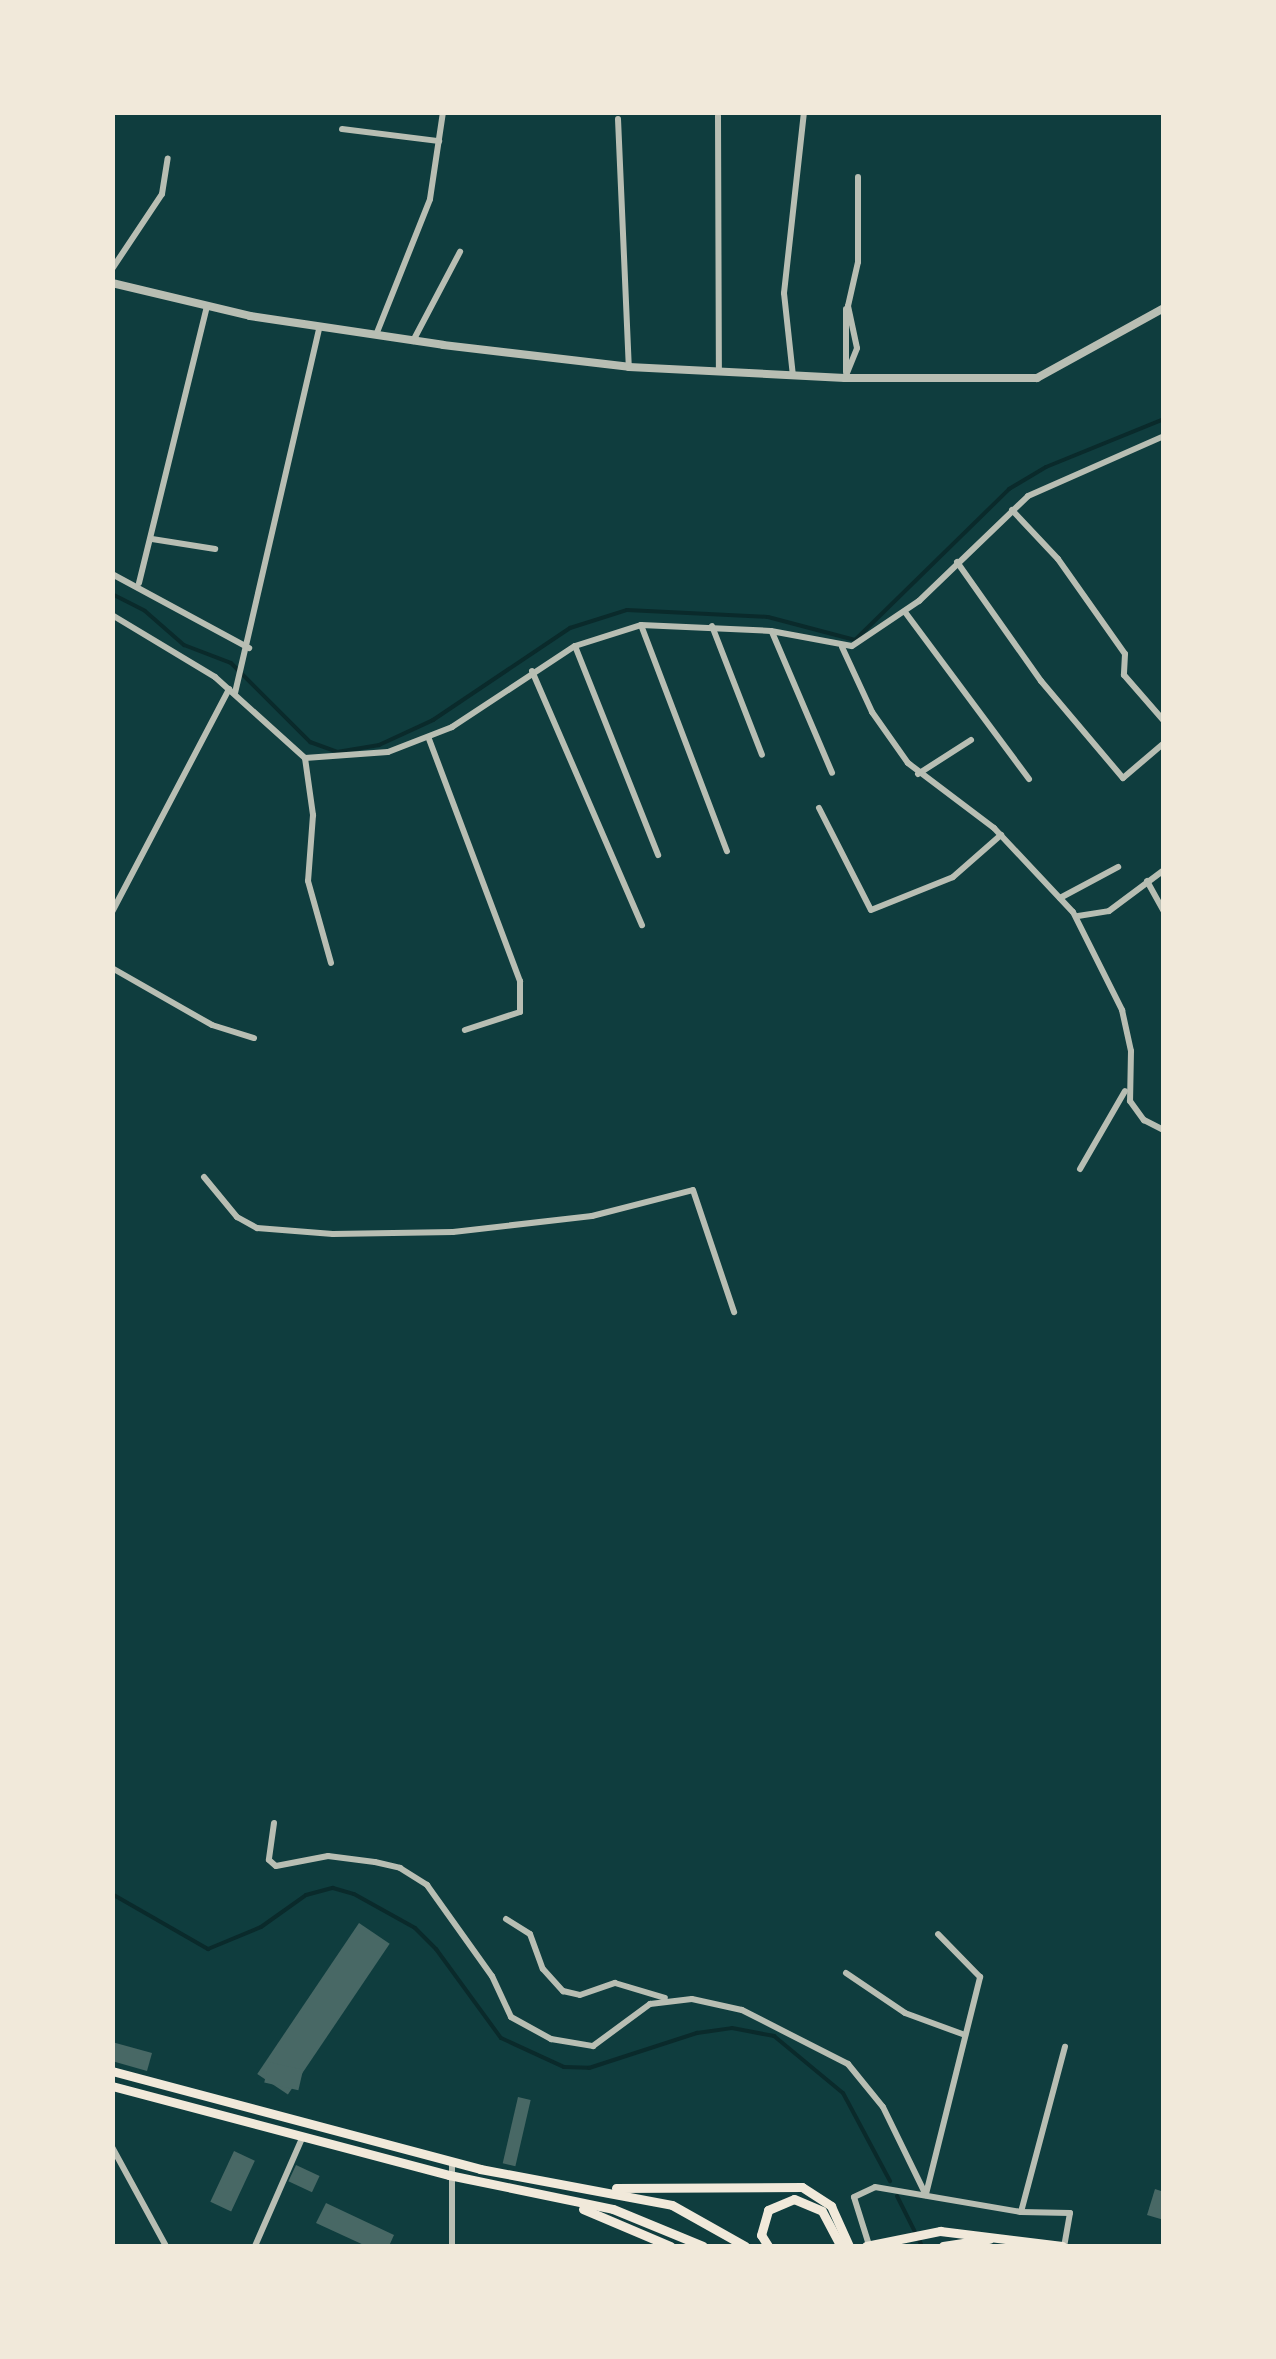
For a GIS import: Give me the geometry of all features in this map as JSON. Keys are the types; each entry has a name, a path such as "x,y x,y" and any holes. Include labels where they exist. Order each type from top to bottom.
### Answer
{"main road":[{"path":"112,2071 452,2161 608,2188 689,2211 745,2246"},
{"path":"112,2086 449,2175 566,2203 613,2209 703,2246"},
{"path":"608,2188 802,2187 831,2206 845,2245"},
{"path":"768,2246 762,2221 779,2201 794,2199 822,2211 845,2245"},
{"path":"566,2203 670,2246"},
{"path":"867,2246 900,2236 940,2231 1063,2246"},
{"path":"945,2246 995,2238"}],"street":[{"path":"376,336 430,198 443,112"},
{"path":"794,376 784,293 804,112"},
{"path":"718,116 719,372"},
{"path":"618,119 629,367"},
{"path":"342,128 438,141"},
{"path":"112,269 162,194 168,158"},
{"path":"846,378 846,290 853,276 858,177"},
{"path":"413,341 460,252"},
{"path":"112,283 319,328 413,341 629,367 846,378 1037,378 1164,308"},
{"path":"138,583 207,306"},
{"path":"112,912 232,692 248,651 319,328"},
{"path":"306,758 372,754 429,738 574,646 640,625 772,630 842,648 904,612 1012,510 1042,488 1164,436"},
{"path":"1012,510 1058,559 1125,654 1126,678 1164,721"},
{"path":"152,538 215,549"},
{"path":"958,562 1052,694 1122,778 1164,743"},
{"path":"112,574 138,583 169,608 248,651"},
{"path":"904,612 1029,779"},
{"path":"112,615 232,692 306,758 313,815 308,881 331,963"},
{"path":"640,625 727,851"},
{"path":"712,626 762,756"},
{"path":"772,630 832,774"},
{"path":"574,646 658,855"},
{"path":"842,648 872,712 918,774 1002,835 1073,912 1122,1010 1129,1080 1138,1113 1164,1130"},
{"path":"532,671 642,924"},
{"path":"429,738 520,981 520,1012 465,1030"},
{"path":"918,774 971,740"},
{"path":"819,808 872,910 952,877 1002,835"},
{"path":"1060,898 1118,867"},
{"path":"1073,912 1099,916 1164,870"},
{"path":"1148,881 1164,912"},
{"path":"112,968 212,1025 254,1038"},
{"path":"1080,1169 1129,1080"},
{"path":"204,1176 237,1217 257,1228 333,1234 436,1233 592,1216 693,1190 734,1312"},
{"path":"274,1822 269,1860 276,1866 328,1856 375,1862 400,1868 427,1886 519,2026 593,2046 650,2004 668,2000"},
{"path":"506,1920 530,1934 543,1969 563,1991 580,1995 615,1983 668,2000 742,2010 848,2064 884,2107 926,2195"},
{"path":"926,2195 980,1973 938,1934"},
{"path":"846,1974 922,2021 965,2034"},
{"path":"1022,2212 1066,2048"},
{"path":"254,2246 303,2136"},
{"path":"112,2147 166,2246"},
{"path":"452,2161 452,2246"},
{"path":"867,2246 854,2202 857,2191 926,2195 1022,2212 1070,2213 1063,2246"}],"building":[{"path":"359,1923 390,1944 288,2095 257,2074"},
{"path":"112,2042 152,2053 147,2071 112,2061"},
{"path":"269,2062 303,2070 298,2090 264,2082"},
{"path":"518,2097 531,2100 515,2166 503,2163"},
{"path":"234,2151 255,2161 231,2211 210,2202"},
{"path":"296,2165 320,2176 312,2192 288,2181"},
{"path":"1155,2189 1164,2192 1164,2220 1147,2215"},
{"path":"326,2203 394,2235 389,2246 366,2246 316,2223"}],"waterway":[{"path":"112,594 145,611 184,645 231,663 310,742 337,752 379,745 433,720 570,628 627,610 768,617 855,640 1009,489 1046,467 1164,419"},
{"path":"112,1894 208,1949 261,1927 306,1895 333,1888 354,1894 415,1928 436,1949 501,2038 564,2067 589,2068 697,2033 732,2028 774,2036 843,2093 890,2181"},
{"path":"897,2196 922,2246"}]}
